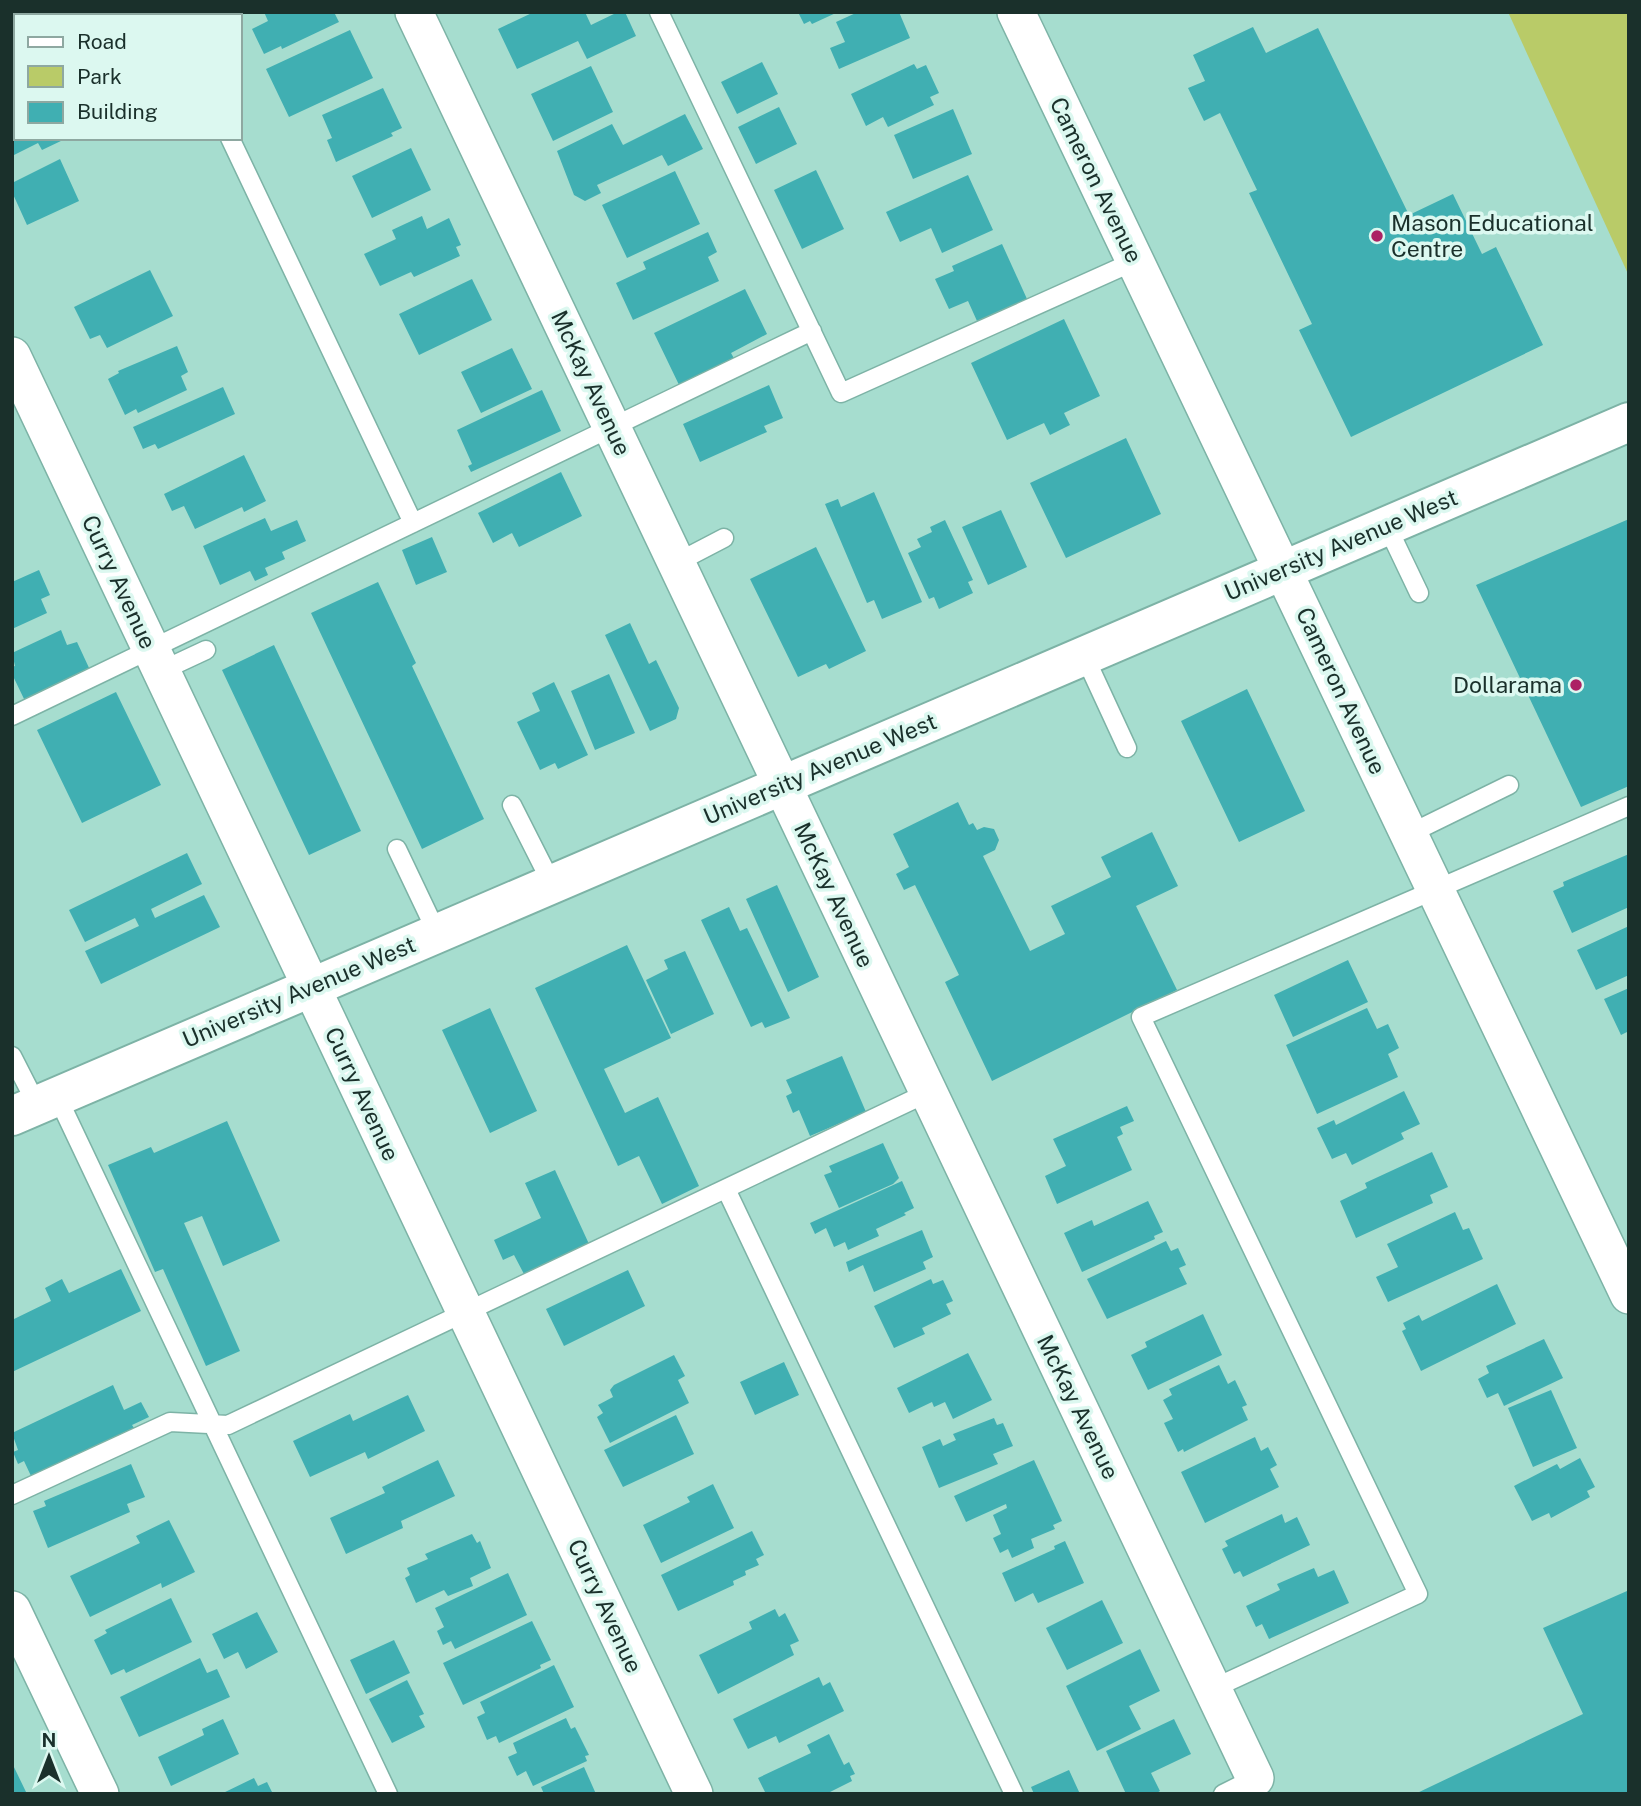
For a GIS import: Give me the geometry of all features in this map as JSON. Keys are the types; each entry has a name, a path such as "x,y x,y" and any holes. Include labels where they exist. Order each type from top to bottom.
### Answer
{"main road":[{"name":"University Avenue West","path":"35,1106 1629,422"}],"street":[{"name":"McKay Avenue","path":"414,12 1212,1689 1239,1786"},
{"name":"Cameron Avenue","path":"1016,12 1629,1295"},
{"name":"Curry Avenue","path":"12,356 694,1794"},
{"path":"12,1610 100,1794"}],"lane":[{"path":"659,12 841,393 1135,261"},
{"path":"230,140 413,523"},
{"path":"12,716 156,660 413,523 812,331"},
{"path":"1387,526 1419,593"},
{"path":"676,563 724,538"},
{"path":"156,660 206,650"},
{"path":"1084,656 1126,748"},
{"path":"1409,834 1508,785"},
{"path":"512,805 552,884"},
{"path":"1212,1689 1418,1594 1142,1017 1629,806"},
{"path":"397,849 438,933"},
{"path":"12,1056 35,1106 214,1425 388,1794"},
{"path":"12,1495 170,1422 228,1425 927,1093"},
{"path":"726,1189 1014,1794"}],"green space":[{"path":"1508,12 1629,12 1629,276"}],"building":[{"path":"12,12 51,12 52,14 14,14 12,46"},
{"path":"264,12 334,12 339,22 282,49 281,46 264,54 252,29 268,21"},
{"path":"534,12 585,12 591,25 618,12 625,12 636,36 587,59 578,41 517,69 498,29"},
{"path":"798,12 838,12 812,24 810,21 804,24"},
{"path":"858,12 899,12 910,38 839,69 830,48 845,42 836,22"},
{"path":"1253,27 1266,53 1318,28 1409,215 1453,194 1482,254 1496,247 1543,345 1351,437 1299,330 1312,324 1249,193 1257,190 1220,113 1204,121 1188,88 1205,81 1193,55"},
{"path":"350,30 373,78 289,117 266,69"},
{"path":"762,62 778,94 737,114 721,82"},
{"path":"914,64 917,69 926,65 939,93 930,97 934,105 888,127 883,117 866,126 851,94"},
{"path":"591,66 613,112 553,141 531,94"},
{"path":"383,88 402,128 391,133 393,136 336,162 327,140 332,138 322,115"},
{"path":"12,104 14,140 63,140 42,150 38,143 12,156"},
{"path":"779,107 797,144 756,164 738,127"},
{"path":"953,109 972,154 913,179 894,135"},
{"path":"685,114 703,149 668,166 662,155 597,185 601,193 585,201 574,195 557,151 612,124 623,145"},
{"path":"411,148 431,190 372,218 352,176"},
{"path":"60,159 79,201 27,225 12,192 12,183"},
{"path":"816,170 844,229 802,249 774,190"},
{"path":"675,171 700,224 627,258 602,205"},
{"path":"968,175 993,230 942,253 931,228 900,242 886,212"},
{"path":"422,216 427,229 449,218 461,245 456,247 460,256 414,277 411,272 380,286 364,254 396,239 392,230"},
{"path":"708,232 717,252 708,257 719,281 633,320 616,283 646,269 643,262"},
{"path":"1002,244 1027,299 977,321 968,301 949,309 935,279 954,271 952,266"},
{"path":"150,270 173,316 107,348 100,335 90,339 74,307"},
{"path":"472,279 492,320 419,355 399,314"},
{"path":"745,289 767,334 731,353 736,362 681,389 654,333"},
{"path":"1064,319 1100,396 1064,413 1070,425 1050,435 1044,423 1007,440 971,363"},
{"path":"177,346 188,372 181,376 187,390 138,413 136,409 125,415 108,379 119,373 118,371"},
{"path":"512,348 532,389 481,413 461,372"},
{"path":"769,385 783,418 764,426 767,432 700,462 683,424"},
{"path":"223,387 235,414 158,449 155,444 143,449 133,427"},
{"path":"542,390 561,431 471,472 468,466 472,464 457,430"},
{"path":"1126,438 1161,514 1066,558 1030,483"},
{"path":"244,455 266,501 244,512 242,507 195,529 184,506 172,511 164,494"},
{"path":"561,472 582,516 519,547 512,533 493,543 478,513"},
{"path":"874,492 922,602 882,619 874,600 867,603 825,504 838,499 841,507"},
{"path":"1001,510 1027,567 988,585 962,527"},
{"path":"265,518 271,531 297,520 306,541 282,552 285,559 265,568 268,575 255,581 250,571 220,585 203,546"},
{"name":"Dollarama","path":"1629,519 1629,786 1581,807 1476,585"},
{"path":"945,520 973,580 968,582 973,593 939,609 934,597 929,599 908,553 921,547 917,539 932,532 930,527"},
{"path":"432,537 447,572 416,585 402,550"},
{"path":"816,547 866,651 829,669 826,664 798,677 750,579"},
{"path":"39,570 50,595 41,599 47,613 12,629 12,582"},
{"path":"378,582 416,663 412,666 484,819 422,849 311,613"},
{"path":"630,623 649,664 656,660 679,708 676,719 650,731 605,635"},
{"path":"61,630 67,645 77,642 90,670 25,701 12,674 12,667 15,666 12,653"},
{"path":"274,645 361,831 309,855 222,670"},
{"path":"609,674 635,733 595,750 571,691"},
{"path":"554,682 588,755 558,769 555,763 540,770 517,722 540,711 532,693"},
{"path":"1247,689 1305,811 1239,842 1181,721"},
{"path":"116,692 161,785 82,823 37,730"},
{"path":"958,802 969,825 973,823 977,830 984,827 994,829 999,840 995,850 983,856 1030,951 1065,934 1051,906 1111,877 1101,857 1152,832 1178,886 1136,906 1177,990 992,1081 945,982 959,975 915,885 904,890 896,874 909,867 893,834"},
{"path":"187,853 202,884 151,909 155,918 204,895 220,927 101,984 85,951 139,926 135,918 85,942 69,910"},
{"path":"1629,854 1629,907 1572,933 1553,891 1564,886 1563,882"},
{"path":"777,885 819,977 788,992 746,899"},
{"path":"729,907 740,931 747,928 790,1018 765,1028 762,1022 751,1027 701,920"},
{"path":"1629,926 1629,975 1596,990 1577,950"},
{"path":"627,945 671,1038 604,1069 625,1113 658,1097 699,1186 662,1204 639,1156 618,1166 535,988"},
{"path":"685,951 714,1014 671,1034 646,980 668,969 664,960"},
{"path":"1348,960 1368,1002 1293,1037 1274,995"},
{"path":"1629,988 1629,1031 1621,1035 1604,999"},
{"path":"490,1008 537,1111 490,1133 442,1030"},
{"path":"1367,1008 1377,1029 1388,1024 1399,1048 1388,1054 1398,1077 1317,1114 1286,1045"},
{"path":"842,1056 866,1112 810,1136 799,1110 793,1113 786,1096 792,1093 786,1080"},
{"path":"1404,1091 1420,1124 1401,1133 1404,1139 1352,1165 1346,1153 1332,1159 1317,1128 1334,1120 1336,1125"},
{"path":"1127,1106 1134,1121 1120,1127 1123,1134 1117,1137 1132,1170 1057,1204 1045,1176 1066,1166 1053,1139"},
{"path":"227,1121 280,1241 223,1266 202,1216 184,1223 240,1351 206,1366 163,1269 155,1272 108,1165 151,1147 154,1153"},
{"path":"883,1143 899,1178 893,1184 839,1208 824,1175 832,1172 829,1166"},
{"path":"1432,1152 1448,1187 1430,1195 1433,1203 1356,1238 1340,1201 1367,1188 1365,1183"},
{"path":"555,1170 589,1244 524,1274 514,1255 503,1260 494,1240 541,1218 525,1183"},
{"path":"902,1181 914,1208 904,1213 906,1215 876,1229 879,1236 848,1250 845,1242 834,1247 826,1228 815,1234 810,1223"},
{"path":"1148,1201 1163,1232 1154,1236 1155,1239 1082,1272 1064,1233 1092,1220 1094,1226"},
{"path":"1455,1212 1463,1230 1469,1228 1483,1259 1388,1302 1376,1277 1398,1267 1387,1244"},
{"path":"922,1230 933,1257 923,1262 926,1269 874,1292 863,1265 849,1272 846,1262"},
{"path":"1166,1241 1171,1251 1178,1248 1186,1265 1179,1268 1187,1284 1107,1319 1087,1279"},
{"path":"121,1269 141,1311 12,1372 12,1320 51,1301 45,1288 62,1279 69,1293"},
{"path":"628,1270 645,1306 564,1346 546,1309"},
{"path":"931,1279 933,1284 943,1280 953,1301 946,1304 951,1314 922,1328 925,1334 894,1348 874,1306"},
{"path":"1497,1284 1516,1324 1421,1371 1402,1331 1406,1329 1403,1323 1419,1315 1422,1321"},
{"path":"1203,1314 1222,1355 1148,1390 1131,1355 1147,1347 1145,1342"},
{"path":"1544,1339 1563,1378 1504,1406 1498,1393 1487,1398 1478,1379 1489,1373 1486,1366"},
{"path":"968,1353 992,1400 953,1419 945,1402 934,1407 932,1402 909,1413 897,1388"},
{"path":"674,1355 685,1376 678,1380 689,1403 610,1443 597,1417 603,1413 598,1405 613,1397 610,1390 614,1385"},
{"path":"784,1362 799,1395 755,1415 740,1382"},
{"path":"1219,1365 1228,1384 1235,1380 1247,1405 1242,1407 1248,1420 1184,1452 1183,1449 1178,1452 1164,1423 1173,1419 1163,1400 1172,1395 1169,1389"},
{"path":"113,1385 124,1410 141,1402 149,1417 132,1425 134,1428 31,1476 24,1461 18,1464 13,1452 18,1450 12,1433"},
{"path":"1551,1390 1577,1448 1533,1467 1508,1408"},
{"path":"408,1395 425,1431 368,1459 365,1452 310,1477 293,1441 350,1414 353,1421"},
{"path":"676,1415 694,1454 623,1487 604,1450"},
{"path":"994,1418 997,1425 1003,1423 1013,1446 993,1454 998,1464 939,1488 922,1447 940,1439 943,1446 956,1440 953,1434"},
{"path":"1255,1437 1261,1451 1268,1447 1277,1465 1270,1469 1279,1487 1205,1523 1181,1472"},
{"path":"1580,1458 1595,1487 1587,1491 1590,1497 1551,1518 1549,1513 1532,1521 1514,1486 1557,1464 1560,1469"},
{"path":"438,1460 455,1496 401,1521 403,1528 346,1554 330,1518 385,1493 382,1487"},
{"path":"1034,1460 1062,1521 1053,1525 1055,1529 1031,1539 1034,1548 1012,1558 1008,1549 1000,1553 993,1538 1001,1534 993,1515 1007,1508 1006,1504 966,1522 954,1496"},
{"path":"131,1464 145,1497 127,1504 130,1512 48,1548 33,1511 46,1506 44,1501"},
{"path":"713,1484 734,1528 661,1563 643,1525 690,1502 687,1497"},
{"path":"1282,1514 1285,1523 1297,1517 1310,1545 1243,1577 1240,1571 1234,1574 1222,1549 1228,1546 1225,1541"},
{"path":"169,1520 195,1572 162,1588 161,1583 90,1617 70,1576 140,1543 136,1536"},
{"path":"752,1531 764,1555 756,1559 759,1565 745,1571 746,1575 733,1581 734,1585 678,1611 661,1575"},
{"path":"472,1534 477,1543 480,1541 491,1568 470,1578 473,1586 448,1596 444,1590 416,1603 405,1578 410,1575 407,1568 428,1559 425,1554"},
{"path":"1065,1541 1084,1583 1038,1603 1033,1593 1015,1602 1002,1573 1055,1549 1054,1546"},
{"path":"1314,1568 1318,1577 1334,1570 1349,1603 1269,1639 1262,1624 1256,1627 1246,1606 1280,1590 1277,1584"},
{"path":"508,1573 527,1615 455,1649 451,1641 443,1645 437,1631 444,1627 435,1608"},
{"path":"1627,1591 1629,1794 1415,1794 1583,1714 1543,1628"},
{"path":"171,1598 192,1642 126,1673 124,1669 111,1675 94,1640 107,1633 105,1630"},
{"path":"1102,1600 1123,1643 1067,1670 1046,1628"},
{"path":"775,1609 779,1617 785,1613 799,1641 790,1645 794,1655 718,1694 699,1655 752,1629 749,1622"},
{"path":"257,1612 278,1652 246,1669 238,1652 224,1659 212,1634"},
{"path":"532,1621 551,1660 540,1665 541,1668 463,1705 443,1663"},
{"path":"394,1640 410,1673 366,1694 350,1660"},
{"path":"1140,1649 1160,1691 1129,1706 1141,1729 1097,1751 1066,1686"},
{"path":"200,1658 207,1673 217,1669 230,1697 139,1737 120,1697"},
{"path":"554,1665 574,1707 499,1743 496,1736 487,1740 477,1717 485,1713 480,1702"},
{"path":"819,1677 823,1686 830,1682 844,1711 779,1743 776,1736 748,1749 733,1719"},
{"path":"407,1680 424,1714 419,1716 425,1727 392,1743 369,1699"},
{"path":"566,1718 571,1729 575,1727 589,1755 585,1756 587,1761 533,1786 526,1771 517,1776 508,1757 517,1753 513,1743"},
{"path":"223,1719 239,1754 171,1786 158,1757 204,1735 202,1729"},
{"path":"1174,1719 1191,1754 1151,1773 1160,1791 1155,1794 1126,1794 1106,1751"},
{"path":"829,1734 844,1765 849,1762 855,1774 850,1776 852,1781 826,1794 766,1794 758,1778 811,1753 807,1745"},
{"path":"12,1763 27,1794 12,1794"},
{"path":"584,1767 596,1794 544,1794 541,1787"},
{"path":"1069,1770 1080,1794 1034,1794 1031,1787"},
{"path":"254,1778 258,1786 267,1782 273,1794 221,1794"}],"place":[{"name":"Mason Educational Centre","path":"1377,236"},
{"name":"Dollarama","path":"1576,685"}]}
